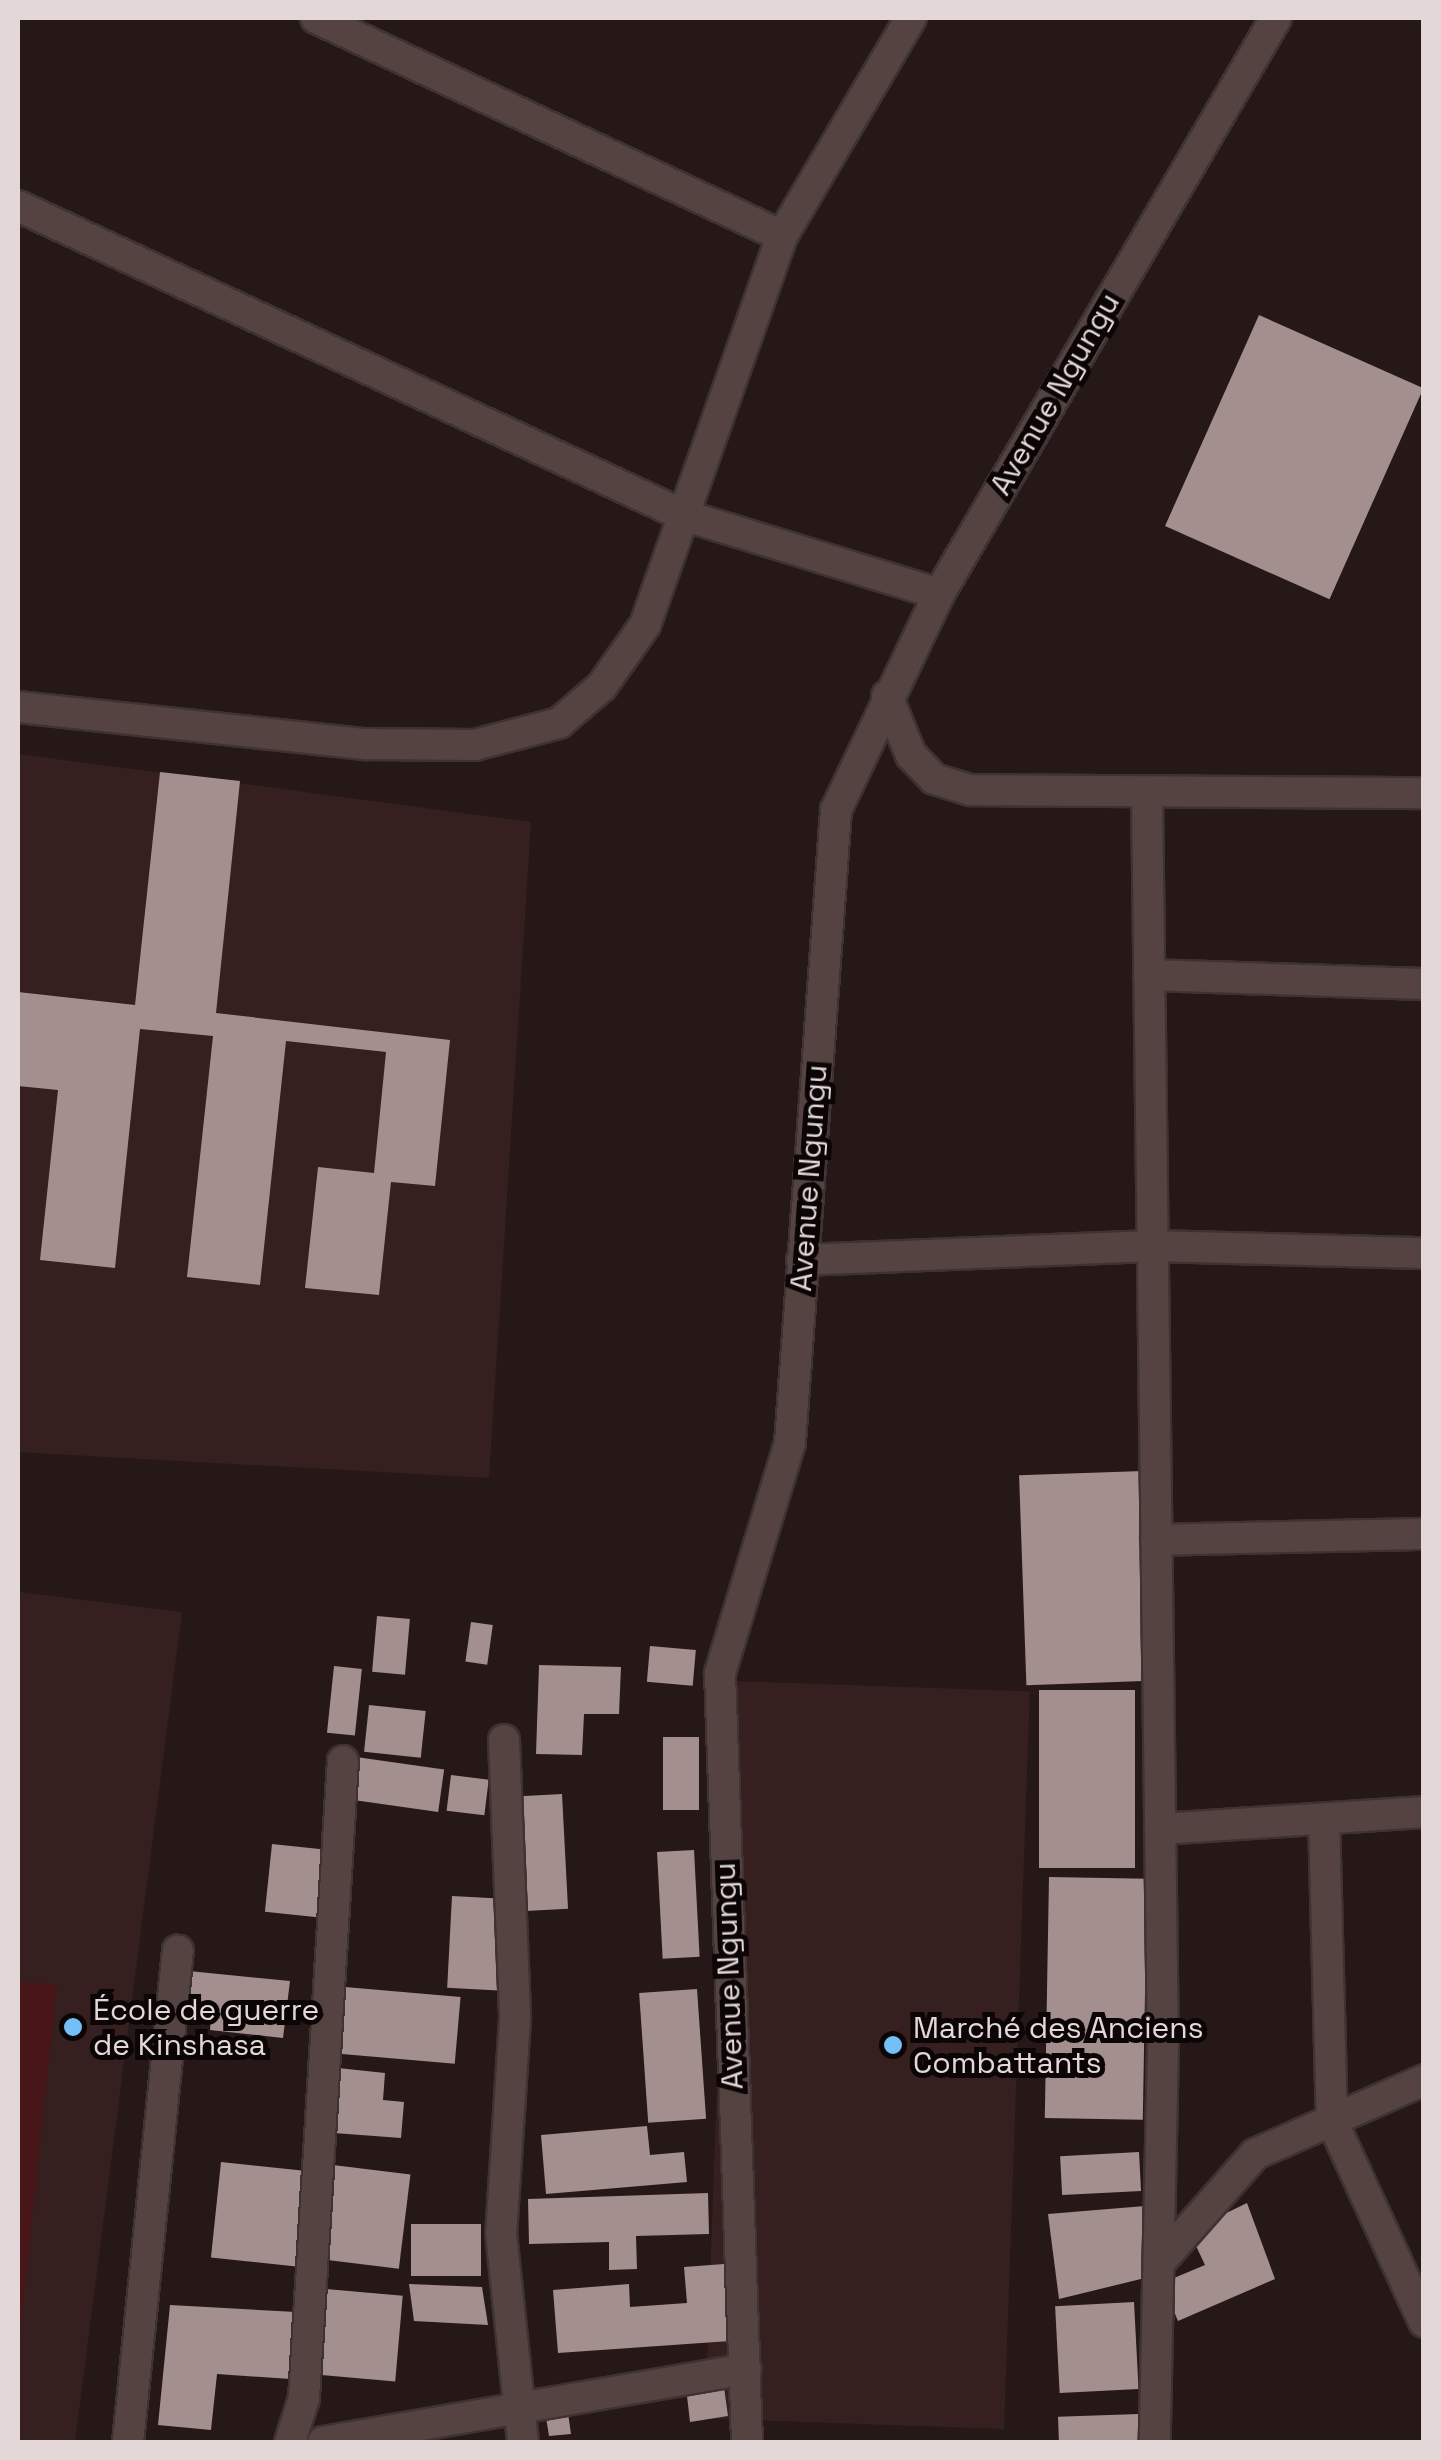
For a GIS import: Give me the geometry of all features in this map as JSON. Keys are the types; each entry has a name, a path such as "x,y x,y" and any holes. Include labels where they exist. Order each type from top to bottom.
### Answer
{"street":[{"path":"316,18 782,236"},
{"path":"18,708 368,744 508,741 559,723 602,686 645,626 782,236 912,18"},
{"name":"Avenue Ngungu","path":"747,2442 720,1673 790,1443 836,810 887,696 939,594 1276,18"},
{"path":"18,206 683,515 939,594"},
{"path":"887,696 897,734 934,779 970,790 1424,793"},
{"path":"1147,794 1160,1828 1155,2442"},
{"path":"1149,975 1424,984"},
{"path":"802,1260 1152,1246 1424,1252"},
{"path":"1156,1540 1424,1534"},
{"path":"504,1740 515,2019 501,2233 523,2442"},
{"path":"290,2442 304,2398 343,1761"},
{"path":"1160,1828 1424,1812"},
{"path":"1324,1818 1332,2121 1424,2322"},
{"path":"128,2442 178,1951"},
{"path":"1159,2264 1254,2154 1424,2080"},
{"path":"324,2442 746,2370"}],"shaded area":[{"path":"18,754 531,822 489,1478 18,1452"},
{"name":"École de guerre de Kinshasa","path":"18,1592 182,1612 75,2442 18,2442"},
{"name":"Marché des Anciens Combattants","path":"731,1681 1030,1691 1004,2429 705,2419"},
{"path":"18,1981 57,1985 18,2350"}],"building":[{"path":"1259,315 1423,388 1329,599 1165,526"},
{"path":"160,772 240,781 216,1013 450,1040 435,1186 391,1182 379,1295 305,1288 318,1167 374,1173 386,1052 286,1041 260,1285 187,1277 213,1036 140,1029 115,1268 40,1260 58,1090 18,1086 18,992 135,1005"},
{"path":"1143,1471 1150,1681 1026,1685 1019,1475"},
{"path":"377,1616 410,1619 405,1675 372,1672"},
{"path":"471,1622 493,1625 487,1665 465,1662"},
{"path":"650,1646 696,1650 693,1686 647,1682"},
{"path":"539,1665 621,1667 619,1714 584,1714 582,1755 536,1754"},
{"path":"334,1666 362,1669 355,1736 327,1733"},
{"path":"1039,1690 1135,1690 1135,1868 1039,1868"},
{"path":"369,1705 426,1711 421,1758 364,1752"},
{"path":"663,1737 699,1737 699,1810 663,1810"},
{"path":"356,1757 444,1769 438,1812 350,1800"},
{"path":"451,1775 489,1780 484,1815 447,1811"},
{"path":"562,1794 568,1909 521,1911 515,1796"},
{"path":"272,1844 327,1850 320,1917 265,1912"},
{"path":"694,1850 700,1957 663,1959 657,1852"},
{"path":"1049,1877 1147,1879 1143,2120 1045,2118"},
{"path":"452,1896 503,1899 498,1991 447,1988"},
{"path":"179,1970 290,1981 283,2038 210,2030 211,2015 175,2012"},
{"path":"345,1987 461,1997 455,2064 339,2054"},
{"path":"697,1989 706,2119 648,2123 639,1993"},
{"path":"338,2068 385,2073 383,2100 404,2102 401,2138 334,2133"},
{"path":"647,2126 650,2155 684,2152 687,2182 546,2194 541,2135"},
{"path":"1139,2152 1141,2191 1062,2195 1060,2156"},
{"path":"221,2162 313,2172 303,2267 211,2257"},
{"path":"333,2165 410,2175 399,2269 321,2259"},
{"path":"708,2193 709,2234 636,2236 637,2269 609,2270 609,2242 529,2244 528,2199"},
{"path":"1247,2203 1275,2279 1178,2321 1162,2283 1205,2265 1189,2231"},
{"path":"1145,2206 1145,2278 1059,2299 1048,2214"},
{"path":"411,2224 481,2224 481,2276 411,2276"},
{"path":"724,2264 730,2341 558,2353 553,2290 629,2284 630,2307 687,2303 684,2267"},
{"path":"409,2284 482,2287 488,2325 414,2321"},
{"path":"326,2289 403,2296 395,2381 319,2375"},
{"path":"1134,2302 1139,2389 1060,2393 1055,2306"},
{"path":"170,2305 296,2312 291,2379 217,2374 211,2430 158,2425"},
{"path":"723,2380 728,2416 690,2422 687,2396 568,2413 571,2434 549,2436 544,2405"},
{"path":"1139,2414 1140,2442 1059,2442 1058,2417"}],"place":[{"name":"École de guerre de Kinshasa","path":"73,2027"},
{"name":"Marché des Anciens Combattants","path":"893,2045"}]}
